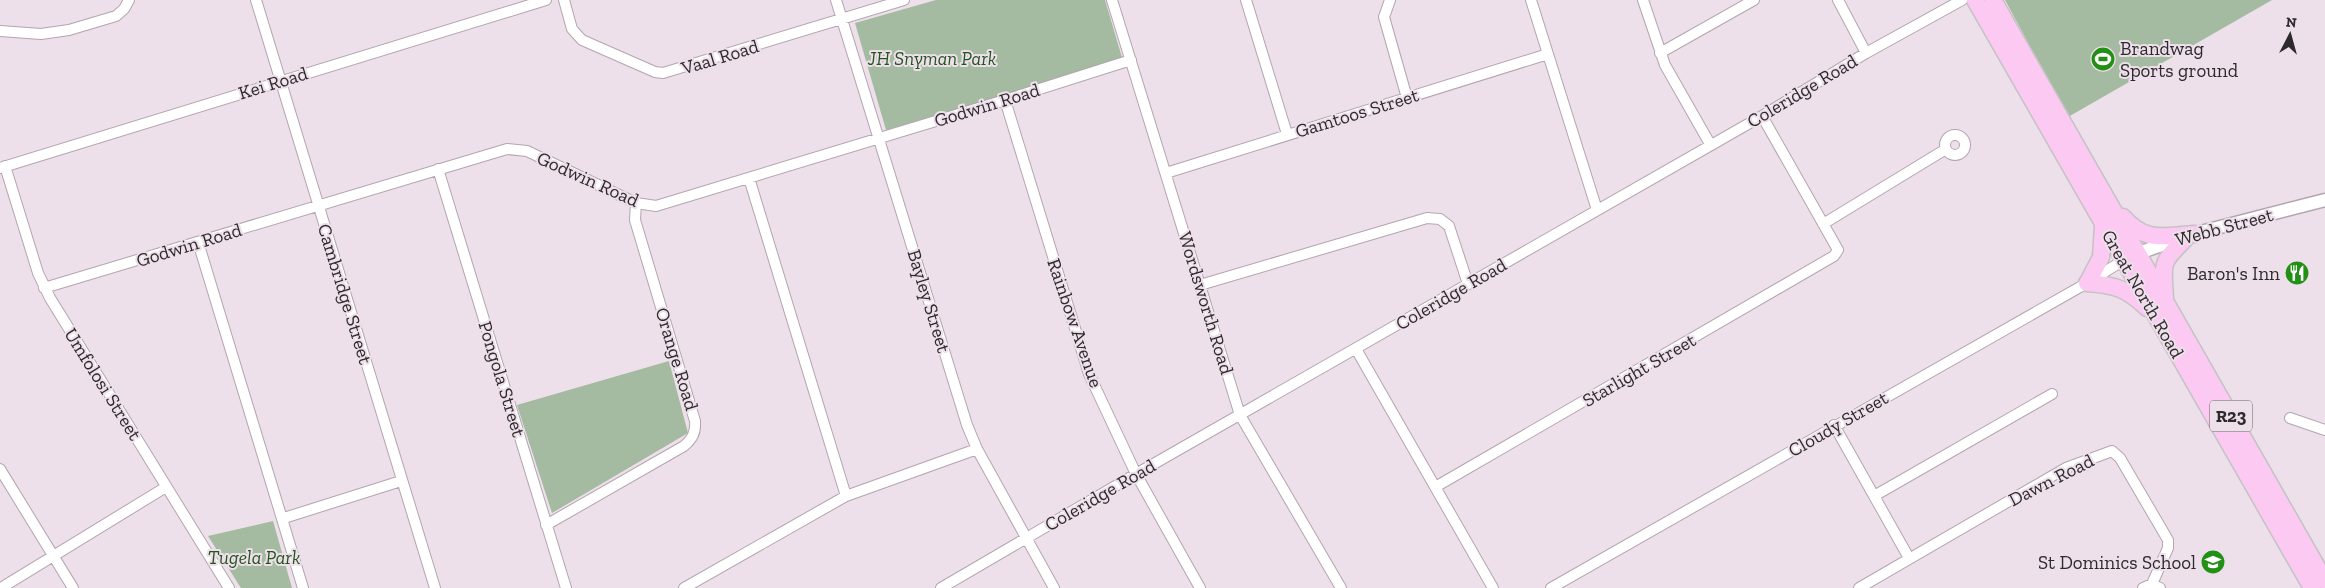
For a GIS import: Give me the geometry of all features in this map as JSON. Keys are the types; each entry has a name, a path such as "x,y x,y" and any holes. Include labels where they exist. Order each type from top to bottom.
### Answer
{"main road":[{"name":"Great North Road","path":"1974,0 2102,223 2130,256"},
{"name":"Great North Road","path":"1993,0 2108,203 2130,256 2159,307 2203,400 2312,588"},
{"path":"2108,203 2137,231 2146,235 2192,235"},
{"path":"2102,223 2101,257 2088,283 2112,285 2122,288 2159,307 2165,261 2192,235"},
{"name":"Great North Road","path":"2159,307 2217,390 2325,581"},
{"path":"2203,400 2217,390"}],"street":[{"path":"0,31 41,34 56,32 102,20 121,12 128,0"},
{"name":"Cambridge Street","path":"256,0 435,588"},
{"name":"Kei Road","path":"2,167 546,0"},
{"name":"Vaal Road","path":"564,0 572,29 582,40 655,72 663,73 904,0"},
{"name":"Bayley Street","path":"836,0 967,425 977,449 1025,539 1054,588"},
{"name":"Wordsworth Road","path":"1112,0 1240,415 1341,588"},
{"path":"1246,0 1287,134"},
{"path":"1390,0 1384,17 1407,98"},
{"path":"1531,0 1597,210"},
{"path":"1643,0 1660,53 1672,80 1710,144"},
{"path":"1660,53 1754,0"},
{"path":"1838,0 1866,54"},
{"name":"Coleridge Road","path":"941,588 1962,0"},
{"name":"Gamtoos Street","path":"1166,174 1287,134 1548,54"},
{"name":"Godwin Road","path":"44,288 507,149 518,148 636,203 656,206 1132,60"},
{"name":"Rainbow Avenue","path":"1005,100 1086,367 1136,474 1200,588"},
{"path":"1762,116 1823,224 1946,150"},
{"name":"Umfolosi Street","path":"2,167 44,288 229,588"},
{"name":"Pongola Street","path":"438,169 566,588"},
{"path":"750,178 846,496"},
{"name":"Webb Street","path":"2130,256 2192,235 2325,200"},
{"name":"Orange Road","path":"546,525 684,446 693,438 695,421 635,220 636,203"},
{"path":"1200,286 1427,218 1440,219 1449,226 1468,284"},
{"name":"Starlight Street","path":"1437,486 1825,263 1838,250 1823,224"},
{"path":"198,242 304,588"},
{"name":"Cloudy Street","path":"1551,588 1834,425 2088,283 2130,256"},
{"path":"1356,349 1437,486 1493,588"},
{"path":"1874,496 2052,394"},
{"path":"2290,418 2325,430"},
{"path":"1834,425 1909,558"},
{"path":"684,588 846,496 977,449"},
{"name":"Dawn Road","path":"1859,588 2066,468 2112,451 2120,458 2168,542 2168,548 2150,587"},
{"path":"0,469 73,588"},
{"path":"284,518 402,481"},
{"path":"1,588 166,488"}],"green space":[{"name":"JH Snyman Park","path":"936,0 1105,0 1123,61 886,130 855,23"},
{"name":"Brandwag Sports ground","path":"2005,0 2272,0 2068,117"},
{"path":"669,361 688,433 552,513 517,405"},
{"name":"Tugela Park","path":"273,521 292,588 241,588 208,536"}],"place":[{"name":"Brandwag Sports ground","path":"2103,59"},
{"name":"Baron's Inn","path":"2297,273"},
{"name":"St Dominics School","path":"2213,562"}]}
